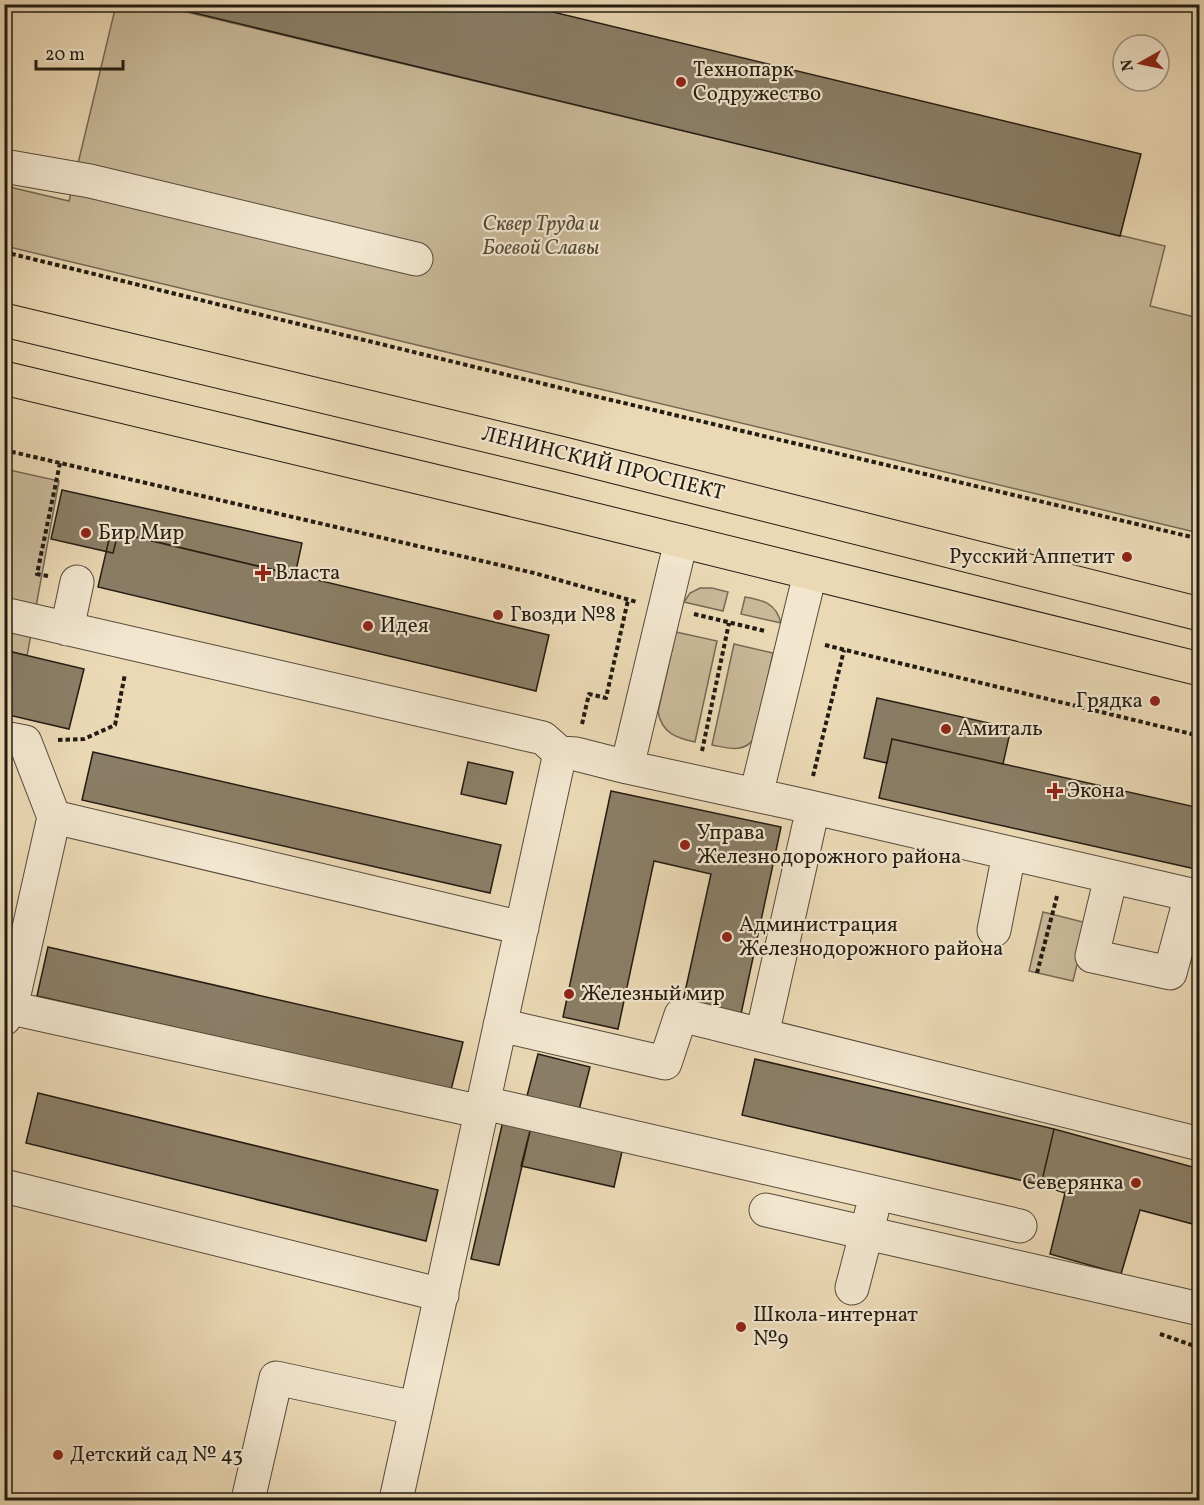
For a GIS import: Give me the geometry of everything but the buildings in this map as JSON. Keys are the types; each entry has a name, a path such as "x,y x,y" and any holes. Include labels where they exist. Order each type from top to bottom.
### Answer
{"main road":[{"name":"ЛЕНИНСКИЙ ПРОСПЕКТ","path":"4,320 560,453 1200,614"},
{"path":"4,378 1200,669"}],"lane":[{"path":"4,166 90,181 416,259"},
{"path":"627,768 681,542"},
{"path":"756,795 810,574"},
{"path":"67,629 77,582"},
{"path":"4,615 543,738 568,753 627,768 756,795 1195,896 1170,973 1092,956 1111,877"},
{"path":"15,740 54,817 8,1014 483,1107 1020,1226"},
{"path":"396,1500 522,928 568,753"},
{"path":"762,1035 809,807"},
{"path":"54,817 522,928"},
{"path":"994,930 1009,854"},
{"path":"500,1025 666,1063 681,1015 1200,1144"},
{"path":"4,1186 442,1295"},
{"path":"852,1288 877,1193"},
{"path":"766,1210 1200,1309"},
{"path":"248,1500 276,1378 416,1408"}],"path":[{"path":"4,252 573,391 1200,539"},
{"path":"4,450 534,573 628,600 796,638 1200,736"},
{"path":"60,463 37,574 77,582"},
{"path":"568,753 589,694 606,698 628,600"},
{"path":"695,782 729,623"},
{"path":"809,807 844,650"},
{"path":"15,740 84,739 115,724 125,674"},
{"path":"1037,973 1065,867"}],"green space":[{"name":"Сквер Труда и Боевой Славы","path":"116,5 157,5 1165,246 1150,306 1199,318 1199,533 5,246 5,186 69,201"},
{"path":"5,469 59,481 27,656 5,650"},
{"path":"700,588 728,592 723,611 684,602 690,593"},
{"path":"745,597 768,604 776,611 781,623 741,614"},
{"path":"676,632 717,641 695,742 682,739 666,730 658,712"},
{"path":"734,644 773,653 755,737 741,748 712,745"},
{"path":"1043,912 1087,923 1073,981 1029,971"}],"place":[{"name":"Технопарк Содружество","path":"681,82"},
{"name":"Бир Мир","path":"86,533"},
{"name":"Русский Аппетит","path":"1127,557"},
{"name":"Власта","path":"263,573"},
{"name":"Гвозди №8","path":"498,615"},
{"name":"Идея","path":"368,626"},
{"name":"Грядка","path":"1155,701"},
{"name":"Амиталь","path":"946,729"},
{"name":"Экона","path":"1055,791"},
{"name":"Управа Железнодорожного района","path":"685,845"},
{"name":"Администрация Железнодорожного района","path":"727,937"},
{"name":"Железный мир","path":"569,994"},
{"name":"Северянка","path":"1136,1183"},
{"name":"Школа-интернат №9","path":"741,1327"},
{"name":"Детский сад № 43","path":"58,1455"}]}
